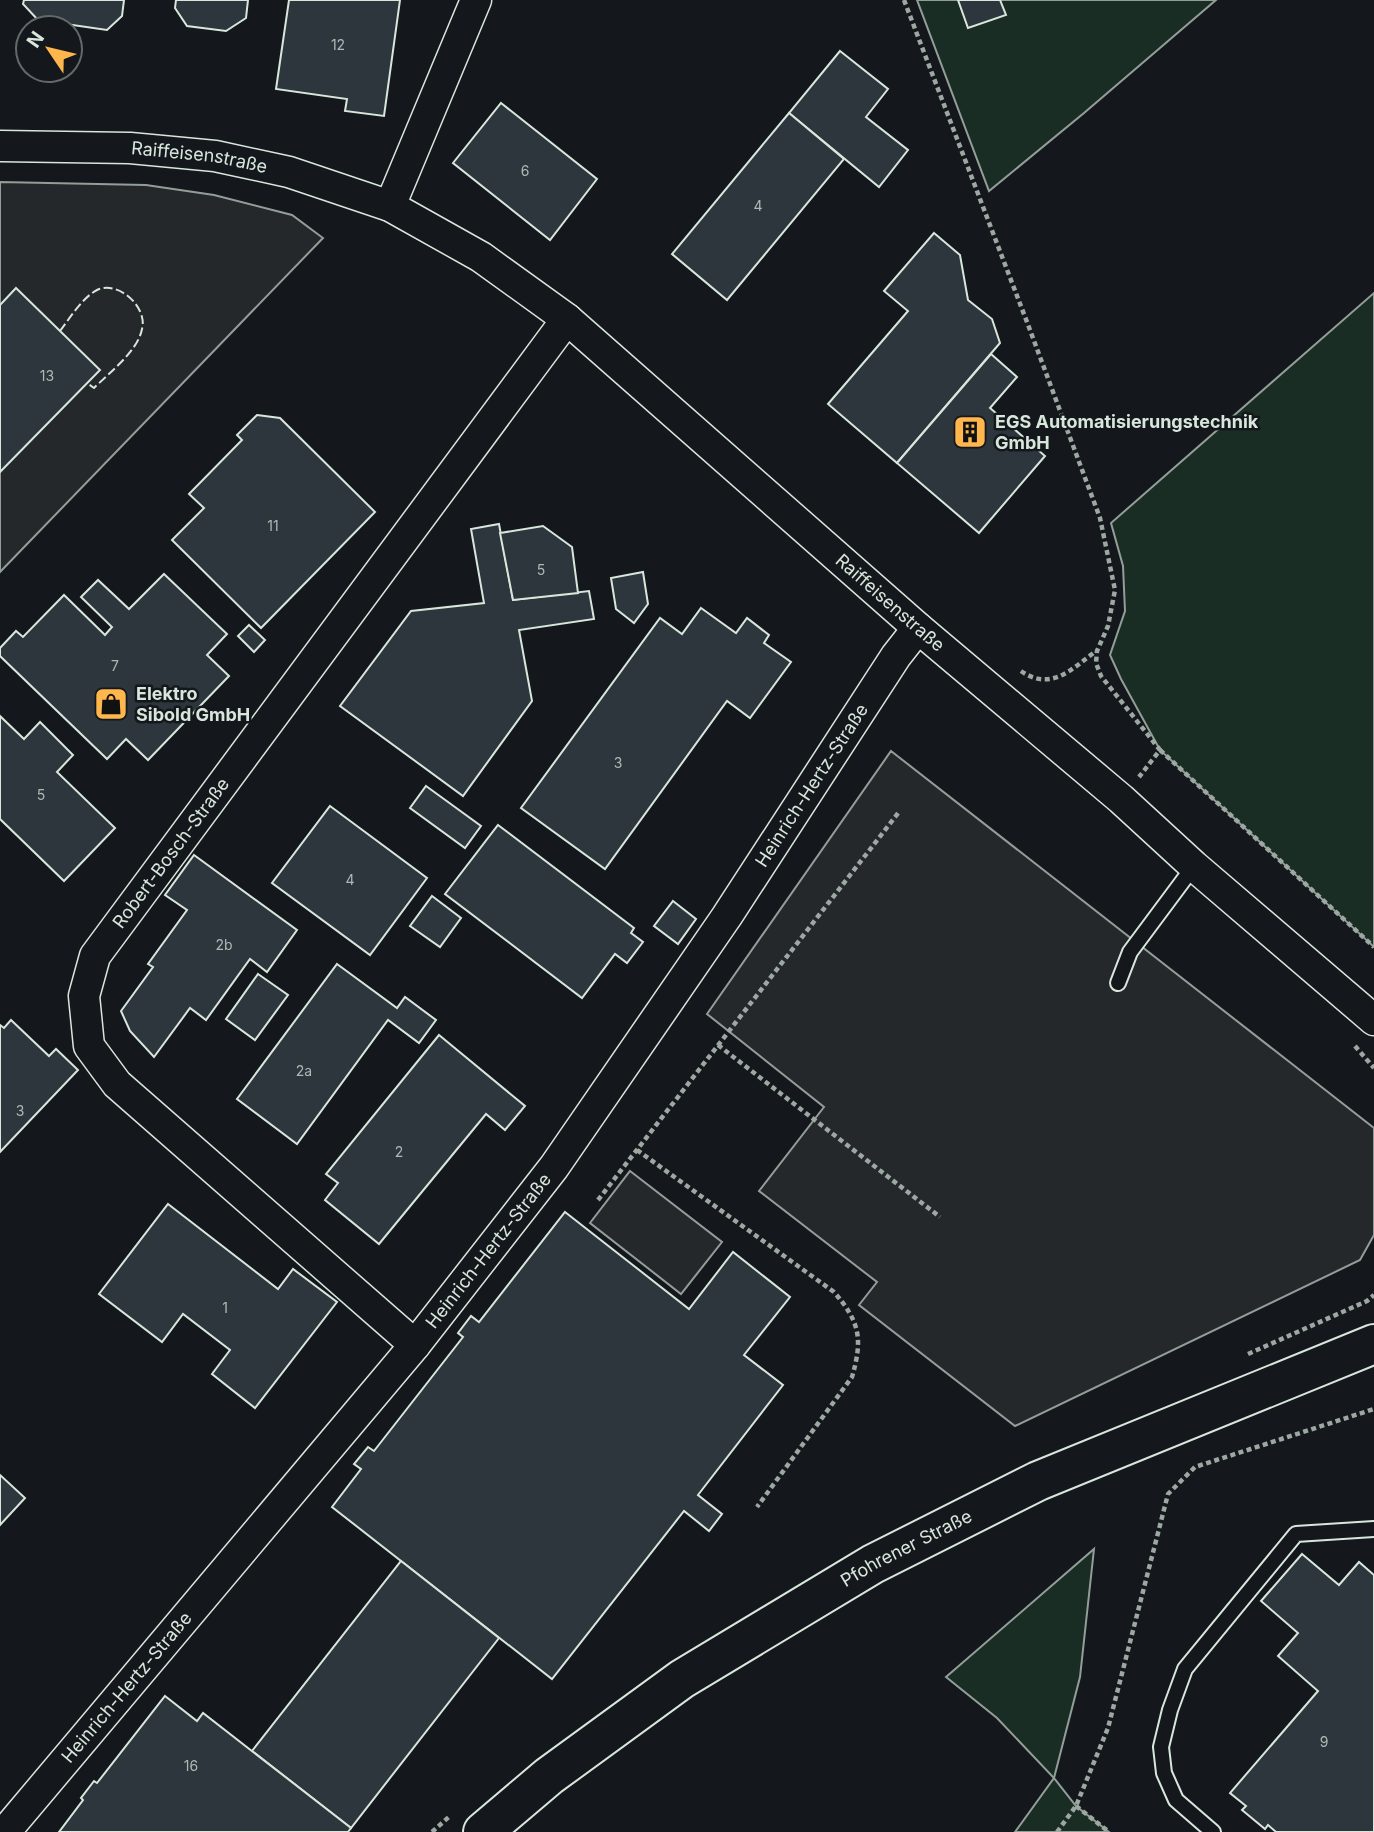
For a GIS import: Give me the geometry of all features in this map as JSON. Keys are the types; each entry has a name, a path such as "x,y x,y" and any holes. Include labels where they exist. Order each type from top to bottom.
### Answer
{"main road":[{"name":"Pfohrener Straße","path":"482,1832 549,1776 681,1679 873,1564 1038,1481 1374,1345"}],"street":[{"path":"390,206 476,0"},
{"name":"Raiffeisenstraße","path":"0,146 130,148 215,156 289,172 390,206 481,257 567,319 918,628 1121,799 1194,866 1374,1020"},
{"name":"Robert-Bosch-Straße","path":"415,1345 117,1084 89,1046 84,996 95,956 567,319"},
{"name":"Heinrich-Hertz-Straße","path":"5,1832 415,1345 554,1167 727,916 896,656 918,628"}],"lane":[{"path":"1118,983 1130,952 1194,866"},
{"path":"1213,1832 1176,1800 1164,1773 1161,1747 1170,1710 1185,1669 1296,1534 1374,1529"}],"path":[{"path":"904,0 1100,518 1115,590 1108,626 1097,651 1096,663 1101,676 1160,750 1374,947"},
{"path":"1015,666 1030,677 1049,680 1066,674 1097,651"},
{"path":"1121,799 1160,750"},
{"path":"598,1200 899,812"},
{"path":"718,1045 940,1217"},
{"path":"637,1150 834,1292 855,1321 858,1357 852,1377 757,1507"},
{"path":"1057,1832 1076,1806 1108,1728 1168,1494 1195,1467 1374,1409"},
{"path":"1076,1806 1109,1832"}],"green space":[{"path":"917,0 1216,0 989,191"},
{"path":"1374,293 1374,947 1160,750 1110,655 1125,611 1123,566 1111,523"},
{"path":"1094,1549 1080,1677 1054,1778 997,1718 946,1677"},
{"path":"1054,1778 1076,1806 1109,1832 1015,1832"}],"shaded area":[{"path":"0,182 146,185 214,195 292,215 323,238 0,572"},
{"path":"891,751 1374,1128 1374,1235 1360,1260 1015,1426 859,1305 877,1282 759,1191 824,1107 707,1014"},
{"path":"630,1171 722,1242 681,1294 590,1223"}],"building":[{"path":"24,0 124,0 122,16 107,30 84,27 84,14 32,14 23,4"},
{"path":"176,0 248,0 246,18 226,31 187,26 175,8"},
{"path":"289,0 400,0 384,116 345,111 347,99 276,89"},
{"path":"958,0 1000,0 1006,15 968,28"},
{"path":"840,51 888,89 866,117 908,150 879,187 789,113"},
{"path":"501,103 597,179 550,240 453,163"},
{"path":"789,113 844,159 727,300 672,254"},
{"path":"934,233 960,255 968,300 992,319 1000,343 897,463 828,404 908,311 884,291"},
{"path":"16,288 100,370 0,472 0,305"},
{"name":"EGS Automatisierungstechnik GmbH","path":"991,354 1017,377 990,408 1045,456 979,533 897,463"},
{"path":"257,415 280,418 375,512 261,628 172,540 204,508 189,494 242,440 237,435"},
{"path":"499,524 513,600 589,591 594,619 519,630 532,701 463,796 340,706 411,611 484,603 471,529"},
{"path":"543,526 572,547 578,593 513,600 500,533"},
{"path":"643,572 648,604 634,623 616,609 611,578"},
{"path":"164,574 227,634 207,655 229,676 148,760 126,739 107,759 0,656 0,648 16,631 23,637 64,595 105,635 112,627 81,597 98,580 129,609"},
{"path":"701,608 736,633 747,618 769,635 764,643 791,662 750,718 727,701 605,869 521,808 660,618 682,634"},
{"path":"249,625 265,640 254,652 238,636"},
{"path":"0,716 24,739 40,722 73,755 57,772 115,828 64,881 0,819"},
{"path":"426,786 481,826 465,848 410,808"},
{"path":"330,806 427,878 370,955 272,883"},
{"path":"498,825 634,928 631,933 643,942 627,963 615,954 582,998 445,894"},
{"path":"194,855 297,930 267,972 250,959 206,1020 190,1008 154,1057 130,1031 121,1011 153,967 148,964 187,910 165,895"},
{"path":"432,896 461,918 440,947 410,926"},
{"path":"673,901 696,919 678,944 654,926"},
{"path":"337,964 397,1008 405,997 436,1020 419,1043 388,1020 297,1144 237,1099"},
{"path":"258,974 288,995 255,1040 226,1019"},
{"path":"11,1020 49,1056 56,1049 78,1070 0,1152 0,1025 4,1028"},
{"path":"439,1035 525,1106 505,1130 486,1114 379,1244 325,1200 338,1183 326,1174"},
{"path":"168,1204 278,1289 293,1269 337,1302 255,1408 212,1374 230,1350 183,1314 162,1342 99,1294"},
{"path":"565,1212 689,1309 733,1252 790,1297 744,1355 783,1385 698,1495 722,1514 709,1531 684,1511 552,1679 332,1507 361,1469 354,1464 368,1447 374,1451 463,1337 458,1333 471,1316 479,1322"},
{"path":"0,1475 25,1498 0,1525"},
{"path":"1302,1554 1339,1585 1359,1562 1374,1575 1374,1832 1276,1832 1268,1825 1265,1829 1242,1810 1246,1806 1230,1793 1318,1691 1278,1656 1298,1633 1261,1601"},
{"path":"401,1561 499,1638 351,1828 252,1751"},
{"path":"165,1696 197,1721 203,1713 351,1828 348,1832 59,1832 94,1781 97,1783"}],"fence":[{"path":"60,331 86,298 97,290 114,289 136,304 143,321 135,345 94,388 87,383"}],"place":[{"name":"EGS Automatisierungstechnik GmbH","path":"970,432"},
{"name":"Elektro Sibold GmbH","path":"111,704"}]}
